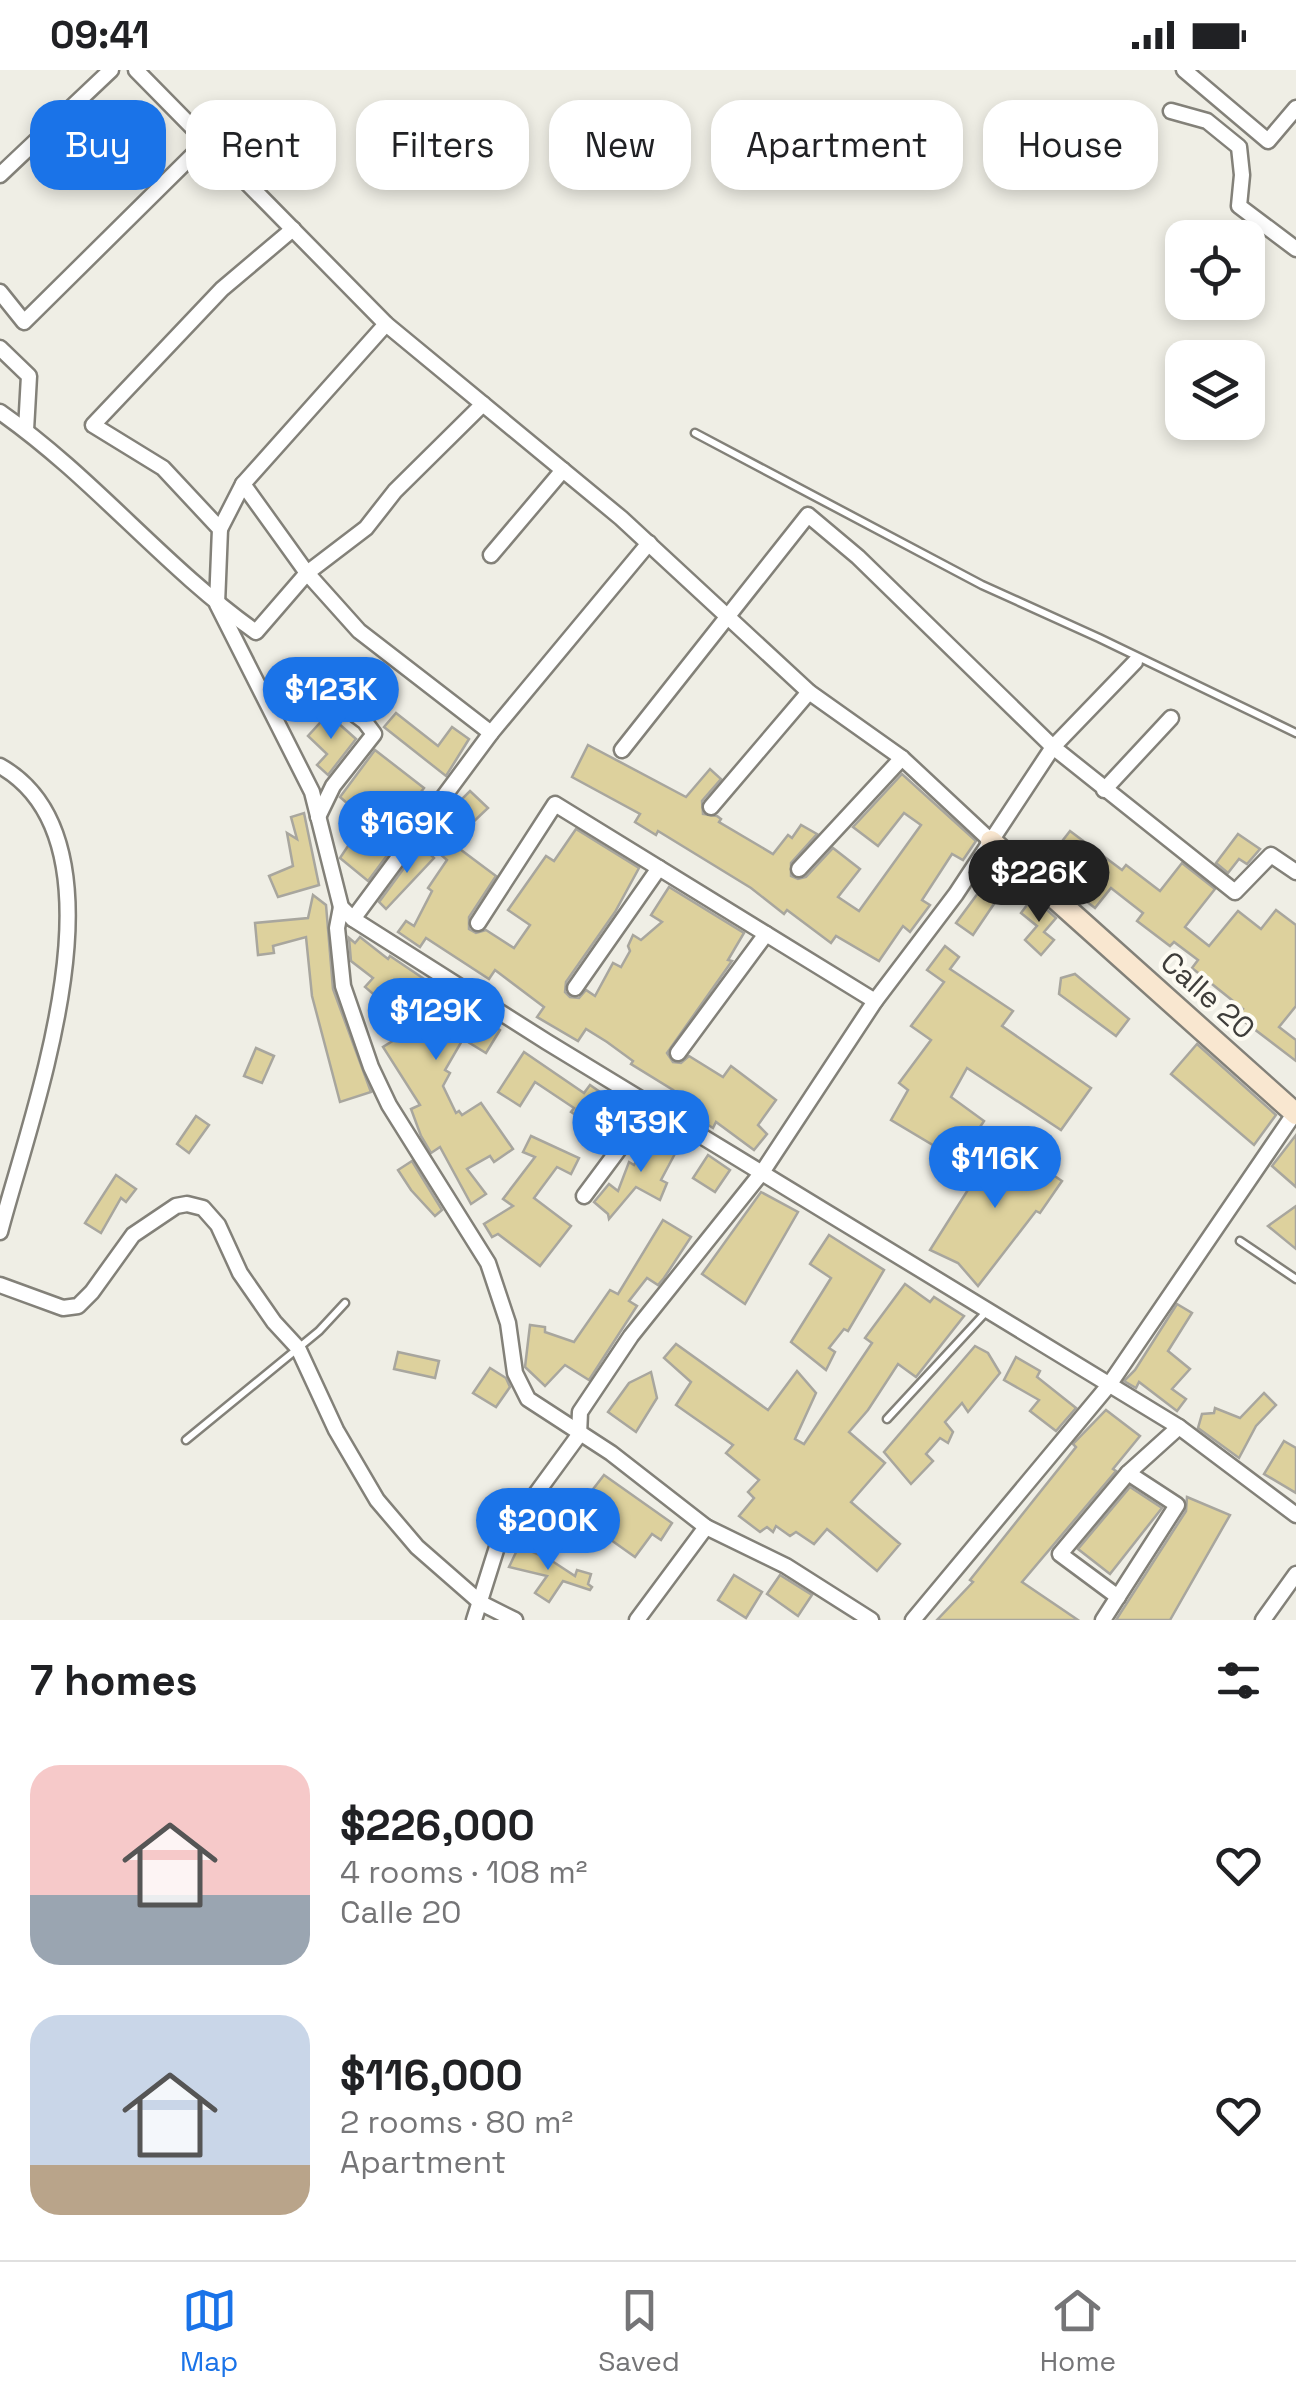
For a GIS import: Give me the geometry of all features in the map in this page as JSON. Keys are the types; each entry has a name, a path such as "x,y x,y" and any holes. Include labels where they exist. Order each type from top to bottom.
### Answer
{"main road":[{"name":"Calle 20","path":"991,841 1296,1113"}],"street":[{"path":"0,175 110,70"},
{"path":"136,70 186,119"},
{"path":"1187,71 1268,142 1296,108"},
{"path":"1170,110 1207,121 1239,147 1239,206 1296,249"},
{"path":"0,292 24,322 186,162"},
{"path":"256,190 386,324 649,543 810,692 902,758 991,841"},
{"path":"220,530 163,468 93,425 222,289 294,229"},
{"path":"386,324 243,484 220,530 217,604 312,792 340,907 336,928 343,986 372,1067 389,1104 488,1263 505,1313 515,1373 534,1406 612,1453 706,1526 786,1566 865,1618"},
{"path":"0,348 29,376 26,430"},
{"path":"0,412 80,475 217,604 256,632 308,574 366,528 395,491 483,404"},
{"path":"491,556 563,470"},
{"path":"243,484 308,574 358,631 491,733"},
{"path":"622,750 808,515 858,558 1053,747 1235,892 1271,855 1296,872"},
{"path":"353,918 491,733 649,543"},
{"path":"474,1620 496,1547 580,1435 580,1412 630,1336 762,1171 875,1001 956,894 1053,747 1135,662"},
{"path":"312,683 365,722 374,734 333,786 318,817"},
{"path":"712,807 810,692"},
{"path":"1104,790 1171,718"},
{"path":"799,869 902,758"},
{"path":"0,766 31,790 49,816 65,870 70,916 65,966 40,1088 0,1232"},
{"path":"478,923 555,804 875,1001"},
{"path":"575,988 659,868"},
{"path":"340,907 651,1106 1179,1427 1296,1515"},
{"path":"678,1053 766,934"},
{"path":"584,1196 651,1106"},
{"path":"913,1620 1108,1385 1296,1113"},
{"path":"0,1285 63,1308 78,1306 133,1235 176,1206 203,1208 218,1224 240,1273 274,1322 298,1348 336,1430 376,1500 410,1539 482,1603 514,1620"},
{"path":"1118,1597 1060,1554 1128,1473 1179,1427"},
{"path":"1103,1620 1177,1505 1128,1473"},
{"path":"636,1620 706,1526"},
{"path":"1263,1620 1296,1574"}],"lane":[{"path":"695,433 982,586 1296,733"},
{"path":"1240,1241 1296,1279"},
{"path":"186,1440 298,1348 345,1303"},
{"path":"887,1419 988,1310"}],"building":[{"path":"396,713 438,746 452,727 469,739 446,776 384,727"},
{"path":"328,714 356,739 328,775 317,765 327,754 308,736"},
{"path":"588,745 686,797 710,769 721,779 702,801 703,814 717,816 719,822 773,854 801,825 817,834 791,863 791,876 806,877 833,848 860,869 838,897 859,911 921,825 904,813 878,846 853,827 902,774 976,841 963,860 952,854 922,900 930,905 910,932 903,926 879,961 836,936 831,943 787,910 784,914 751,888 658,831 656,835 635,822 640,814 572,777"},
{"path":"375,750 424,788 401,823 406,830 368,881 340,858 352,840 348,836 364,818 340,797"},
{"path":"470,791 488,808 469,826 452,809"},
{"path":"304,813 319,885 278,897 269,876 293,866 287,833 297,839 291,817"},
{"path":"576,829 639,868 615,912 566,982 565,992 570,997 579,998 586,990 595,996 613,963 621,967 633,935 641,940 662,922 651,915 669,887 744,933 728,960 732,961 667,1053 673,1062 681,1063 689,1056 723,1077 731,1066 776,1100 758,1125 767,1134 754,1150 716,1122 713,1128 667,1099 673,1090 586,1029 578,1041 537,1017 544,1007 495,970 489,979 426,938 420,947 398,932 406,921 414,926 432,891 428,888 447,860 434,849 445,838 496,876 469,917 469,929 476,933 486,930 514,948 530,925 508,910 546,856 554,861"},
{"path":"1070,831 1122,870 1126,865 1160,891 1182,863 1215,889 1185,927 1209,946 1238,911 1261,929 1276,910 1296,925 1296,1006 1279,1027 1296,1040 1296,1061 1237,1016 1243,1009 1192,968 1198,960 1174,942 1170,946 1137,921 1143,913 1111,888 1095,908 1042,867"},
{"path":"1238,834 1260,849 1247,864 1239,859 1228,873 1216,863"},
{"path":"421,845 434,858 386,909 379,902"},
{"path":"984,885 1000,895 973,935 956,923"},
{"path":"313,895 326,905 333,989 371,1092 340,1102 312,996 306,937 273,946 274,953 258,955 255,923 308,918"},
{"path":"1033,897 1056,918 1044,932 1054,940 1041,955 1025,940 1037,926 1021,913"},
{"path":"360,937 500,1030 486,1053 463,1039 445,1070 450,1073 443,1086 456,1113 462,1115 481,1103 513,1149 494,1162 490,1156 467,1169 486,1194 471,1204 440,1147 431,1153 421,1136 411,1109 420,1105 383,1047 407,1032 416,1016 383,994 379,999 365,987 373,978 351,961 349,938 355,943"},
{"path":"945,946 959,957 950,969 1013,1011 1002,1026 1091,1088 1061,1130 967,1068 951,1097 984,1121 958,1160 891,1120 908,1090 899,1083 931,1040 911,1026 944,982 927,970"},
{"path":"1075,974 1129,1019 1116,1036 1059,994 1061,978"},
{"path":"1197,1044 1276,1115 1254,1145 1171,1074"},
{"path":"256,1048 274,1056 262,1083 244,1076"},
{"path":"524,1052 584,1093 590,1085 603,1094 585,1121 571,1112 574,1108 535,1082 520,1106 498,1092"},
{"path":"196,1116 209,1125 189,1153 177,1144"},
{"path":"652,1133 678,1148 661,1180 667,1183 660,1200 636,1187 609,1219 594,1202 609,1184 618,1191 629,1162 634,1165"},
{"path":"1296,1135 1296,1187 1272,1166"},
{"path":"531,1136 579,1158 571,1174 557,1167 534,1198 571,1226 540,1266 498,1234 492,1237 484,1224 513,1206 503,1199 535,1157 523,1152"},
{"path":"1000,1139 1062,1181 978,1286 958,1263 930,1250"},
{"path":"708,1155 730,1170 715,1192 693,1178"},
{"path":"412,1161 442,1210 435,1216 398,1170"},
{"path":"116,1175 136,1189 126,1202 121,1198 101,1233 85,1223"},
{"path":"761,1192 798,1212 745,1304 702,1274"},
{"path":"1296,1206 1296,1249 1268,1226"},
{"path":"663,1220 691,1237 664,1278 658,1285 647,1278 629,1301 637,1306 589,1380 565,1365 545,1386 525,1367 530,1325 545,1327 545,1332 574,1342 610,1290 618,1294"},
{"path":"829,1235 884,1270 848,1331 844,1329 829,1348 835,1352 826,1370 791,1342 831,1278 810,1264"},
{"path":"905,1284 930,1302 934,1297 964,1316 916,1377 898,1364 849,1432 885,1463 851,1502 900,1544 877,1571 827,1529 814,1544 796,1532 790,1536 776,1526 773,1532 767,1527 760,1532 739,1516 754,1498 748,1492 759,1480 726,1453 733,1445 676,1405 691,1382 664,1358 676,1344 768,1410 797,1371 816,1393 795,1439 804,1444 872,1343 865,1338"},
{"path":"1177,1304 1192,1313 1168,1351 1190,1369 1172,1389 1186,1399 1177,1411 1139,1382 1136,1388 1124,1381"},
{"path":"975,1346 988,1353 1000,1373 968,1412 962,1403 945,1422 953,1432 948,1443 940,1438 926,1454 933,1461 911,1484 884,1452"},
{"path":"398,1352 439,1361 435,1378 394,1369"},
{"path":"1016,1357 1040,1371 1037,1377 1076,1408 1056,1431 1030,1411 1039,1400 1004,1380"},
{"path":"490,1368 506,1378 510,1387 496,1407 473,1393"},
{"path":"651,1372 657,1398 636,1432 608,1412 629,1383"},
{"path":"1264,1393 1276,1405 1256,1426 1239,1458 1198,1428 1202,1414 1214,1413 1215,1408 1240,1418"},
{"path":"1106,1410 1140,1436 1113,1469 1116,1471 1022,1582 1078,1620 937,1620 973,1582 970,1580 1076,1447 1073,1444"},
{"path":"1284,1441 1296,1448 1296,1493 1264,1474"},
{"path":"604,1475 672,1523 661,1540 652,1534 635,1557 604,1535 616,1519 587,1497"},
{"path":"1130,1487 1162,1508 1110,1574 1078,1549"},
{"path":"1187,1497 1230,1515 1170,1620 1116,1620 1186,1511"},
{"path":"519,1546 575,1576 577,1570 591,1574 588,1584 592,1587 590,1590 563,1581 549,1602 535,1593 547,1576 509,1567"},
{"path":"734,1575 762,1592 746,1618 718,1600"},
{"path":"780,1575 812,1595 798,1616 767,1594"}]}
